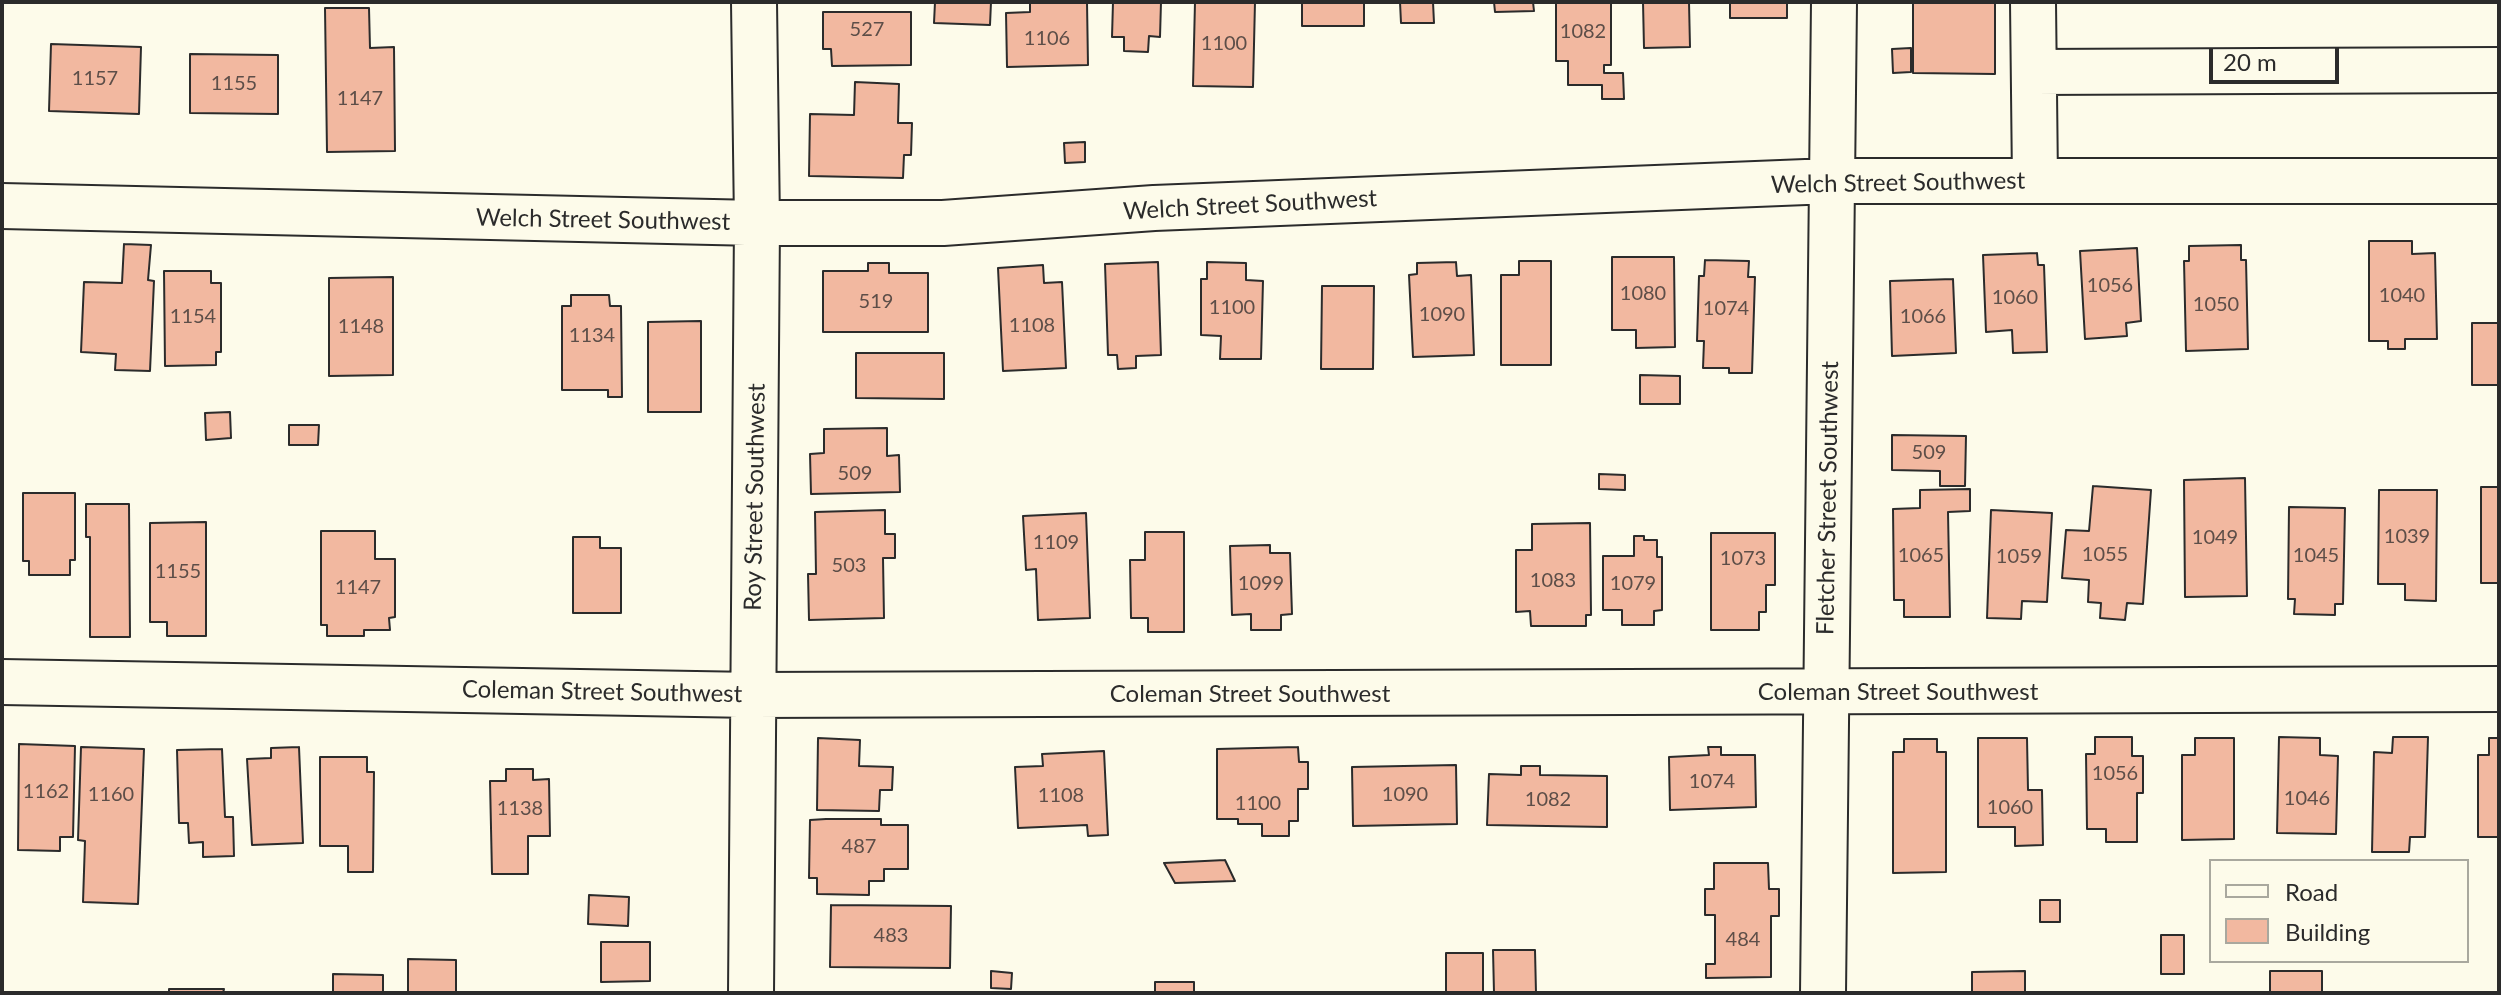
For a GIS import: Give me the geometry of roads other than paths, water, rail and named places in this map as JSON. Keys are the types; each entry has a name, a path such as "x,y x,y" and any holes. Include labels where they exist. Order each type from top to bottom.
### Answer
{"street":[{"name":"Roy Street Southwest","path":"751,993 757,223 754,2"},
{"name":"Fletcher Street Southwest","path":"1823,993 1834,2"},
{"path":"2033,2 2035,181"},
{"path":"2034,72 2499,70"},
{"name":"Welch Street Southwest","path":"2,206 757,223 943,223 1154,208 1831,181 2499,181"},
{"name":"Coleman Street Southwest","path":"2,682 753,695 2499,689"}]}
